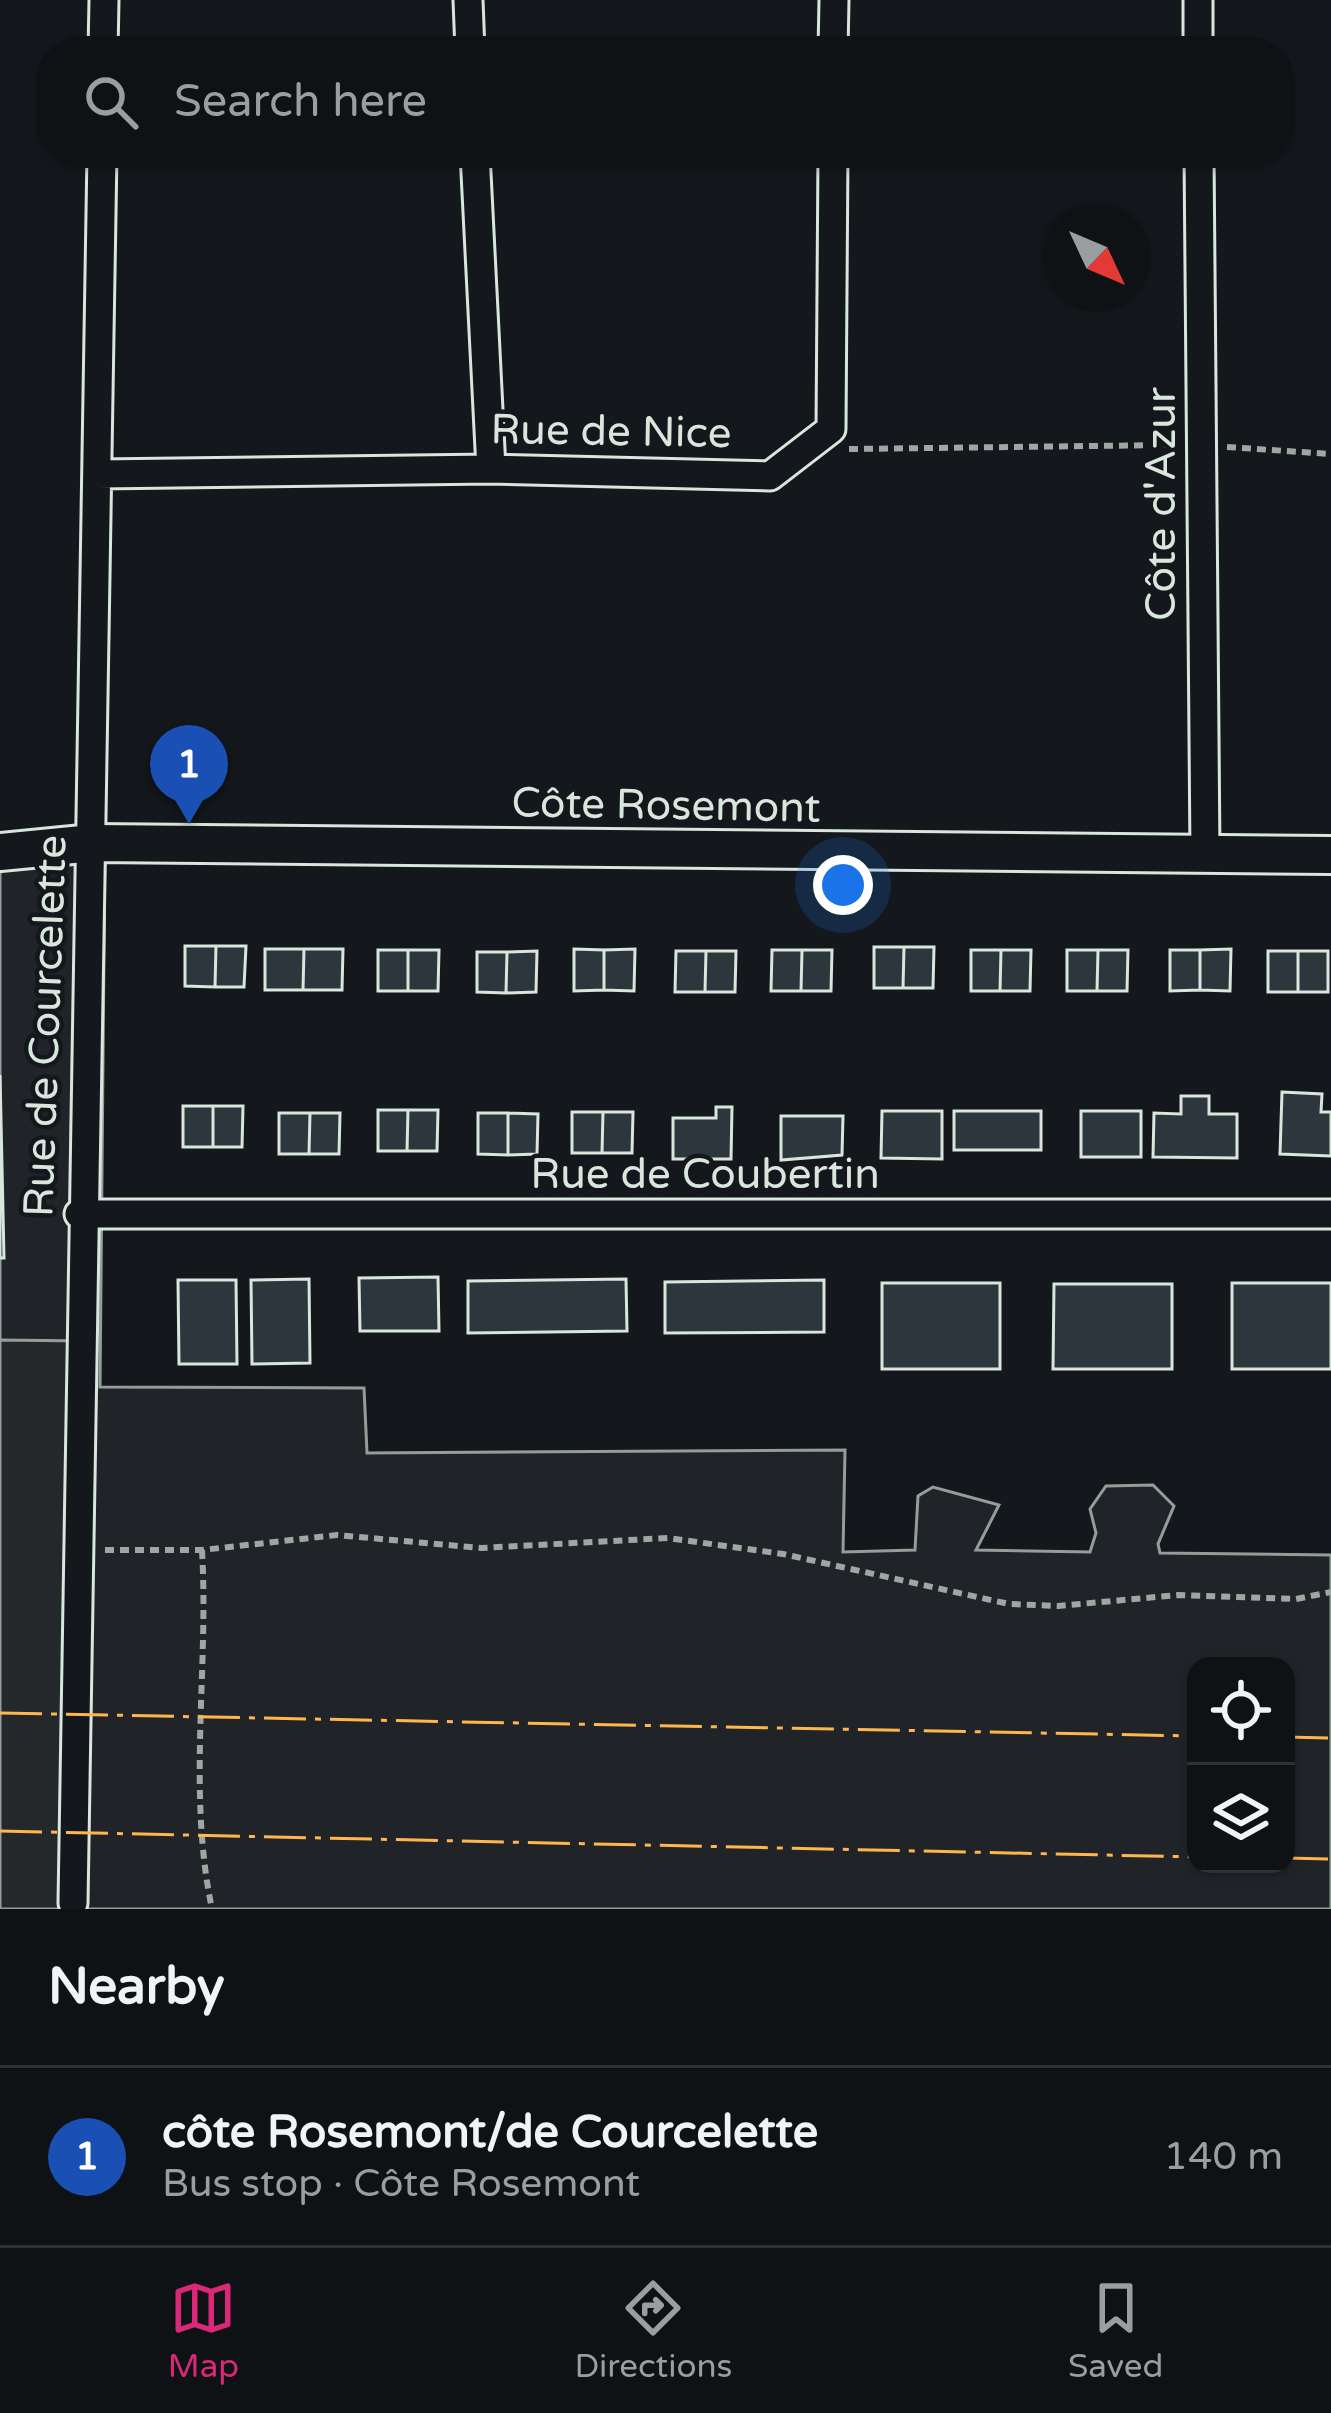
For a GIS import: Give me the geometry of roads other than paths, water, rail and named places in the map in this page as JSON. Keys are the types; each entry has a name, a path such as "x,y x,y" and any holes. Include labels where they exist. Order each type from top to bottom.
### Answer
{"street":[{"path":"104,0 104,36"},
{"path":"468,0 469,36"},
{"path":"833,36 834,0"},
{"path":"1198,0 1198,36"},
{"name":"Rue de Courcelette","path":"73,1903 79,1214 93,843 102,168"},
{"path":"477,168 491,469"},
{"name":"Rue de Nice","path":"98,474 491,469 770,476 831,430 832,168"},
{"name":"Côte d'Azur","path":"1199,168 1204,854"},
{"name":"Côte Rosemont","path":"0,852 93,843 1331,855"},
{"name":"Rue de Coubertin","path":"79,1214 1331,1214"}],"place":[{"name":"côte Rosemont/de Courcelette","path":"189,824"}]}
